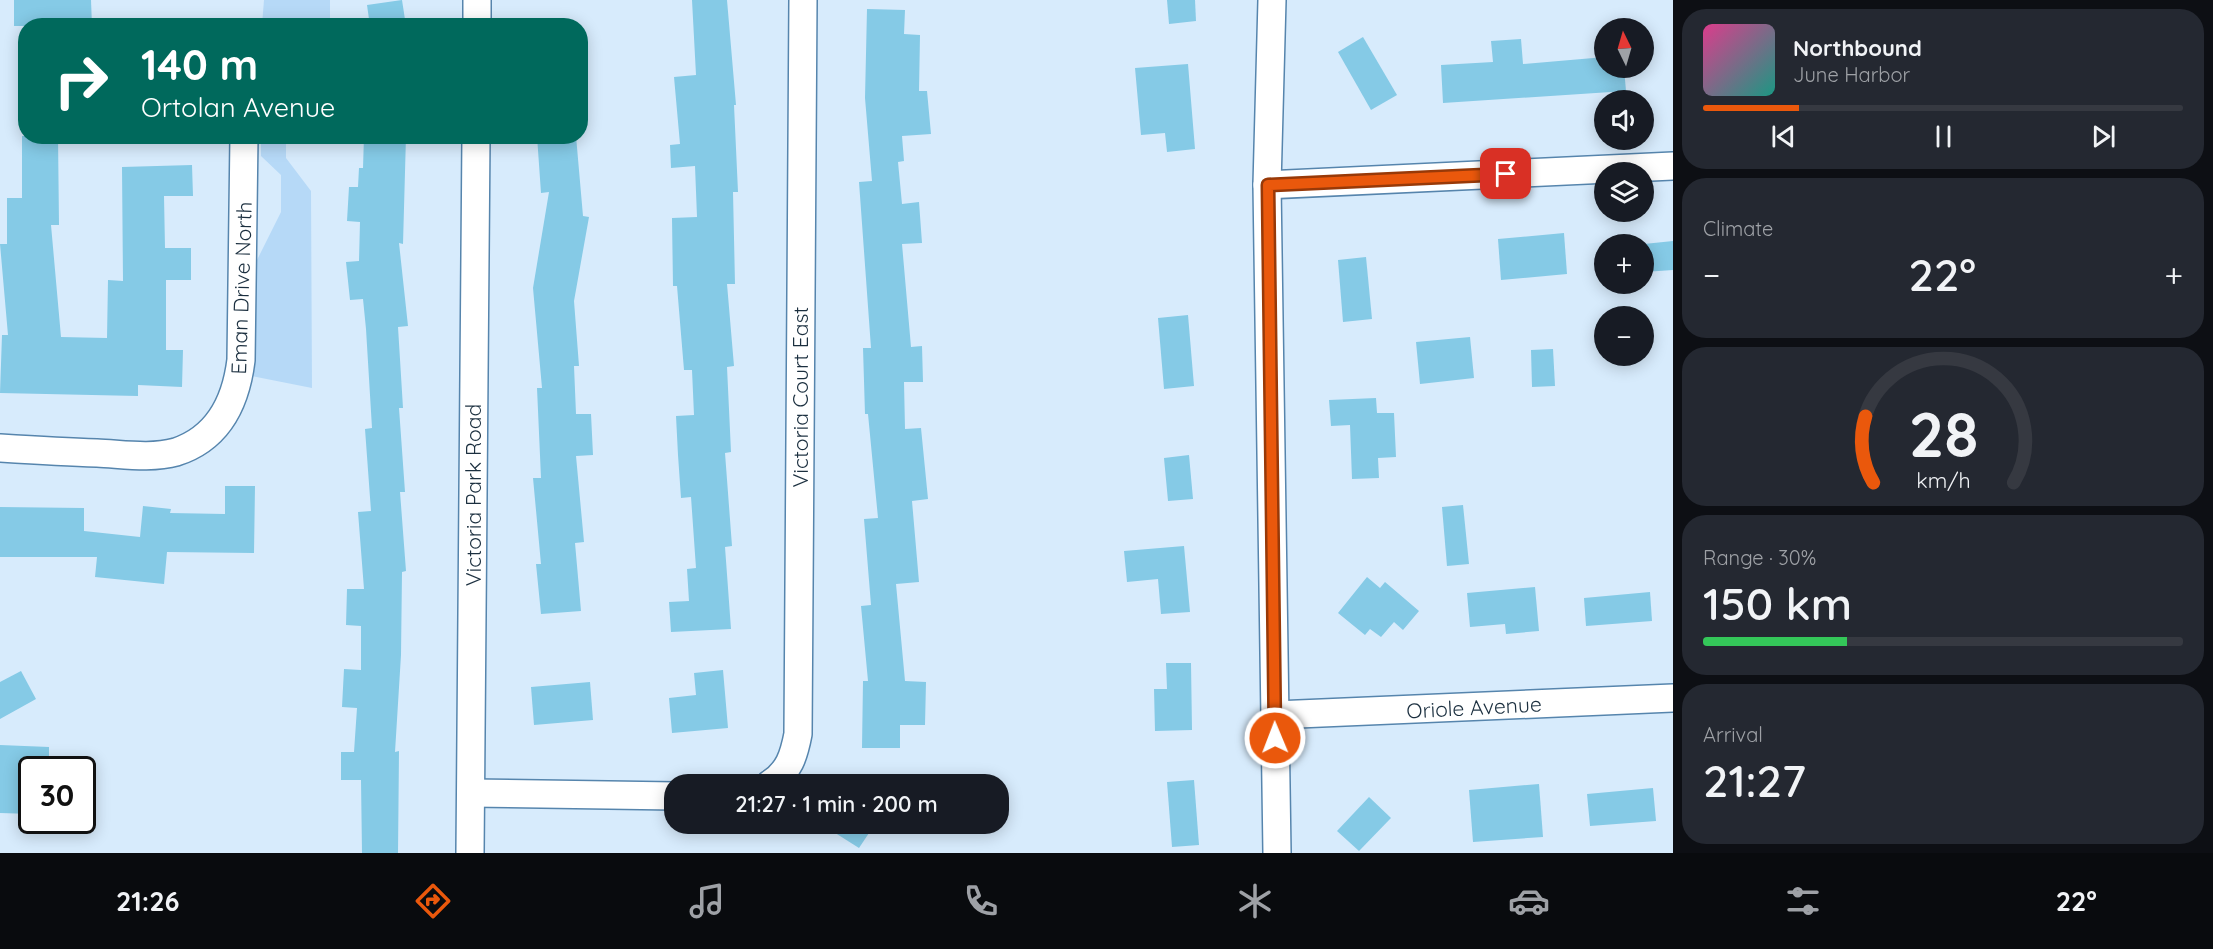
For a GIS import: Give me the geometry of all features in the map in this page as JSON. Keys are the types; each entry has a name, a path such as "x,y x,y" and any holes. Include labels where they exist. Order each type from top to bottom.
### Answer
{"street":[{"path":"477,0 477,18"},
{"name":"Victoria Court East","path":"783,774 794,756 798,734 803,0"},
{"path":"1272,0 1268,185 1277,853"},
{"name":"Eman Drive North","path":"0,448 149,456 176,452 200,440 218,424 232,404 241,360 244,144"},
{"name":"Victoria Park Road","path":"470,853 476,144"},
{"path":"1268,185 1673,166"},
{"name":"Oriole Avenue","path":"1275,715 1673,698"},
{"path":"471,793 664,796"}],"shaded area":[{"path":"264,0 330,0 330,18 263,18"},
{"path":"261,144 286,144 286,158 311,191 312,388 252,376 255,264 281,212 281,175 261,156"}],"building":[{"path":"14,0 91,0 92,18 18,18 18,26 14,26"},
{"path":"402,0 405,18 369,18 367,5"},
{"path":"692,0 727,0 736,105 734,105 738,192 733,192 735,284 727,284 734,366 727,367 731,452 725,453 732,546 725,547 731,629 671,632 669,602 689,601 687,569 696,568 691,497 681,498 678,455 676,416 694,415 692,370 684,370 677,286 673,286 672,218 697,217 695,166 671,168 670,145 680,144 674,77 696,75"},
{"path":"1167,0 1195,0 1196,21 1169,24"},
{"path":"867,9 905,10 904,34 920,35 919,91 927,91 931,134 902,136 904,161 898,162 902,204 919,202 922,243 902,244 911,347 922,346 923,382 904,382 905,429 921,428 928,499 912,501 919,582 896,584 905,681 926,682 925,725 900,725 900,748 862,748 863,681 868,681 861,606 871,605 864,519 878,518 868,414 865,414 863,348 871,348 859,182 872,181 865,98"},
{"path":"1363,37 1397,95 1371,110 1338,52"},
{"path":"1521,39 1523,64 1594,58 1594,78 1625,78 1626,90 1594,90 1594,93 1443,103 1441,65 1493,62 1491,41"},
{"path":"1188,64 1195,149 1167,152 1165,133 1141,135 1135,68"},
{"path":"22,144 58,144 59,225 51,225 61,337 107,338 108,280 123,281 122,167 192,165 193,196 164,196 165,248 191,248 191,280 166,280 166,350 183,350 182,387 138,385 138,396 0,393 2,335 8,335 0,244 7,244 7,198 22,198"},
{"path":"364,144 406,144 403,244 399,243 408,326 398,327 403,408 399,408 405,492 400,492 406,571 402,572 401,655 395,752 399,751 398,853 362,853 361,780 341,780 341,752 354,752 357,708 342,707 344,669 361,670 361,626 346,625 347,589 364,589 358,512 371,511 365,429 372,428 363,299 350,300 346,262 359,261 360,222 347,221 349,187 358,187 359,168 363,168"},
{"path":"538,144 577,144 583,216 589,217 574,301 579,366 574,366 576,414 591,414 593,455 576,456 584,542 575,543 581,611 541,614 536,564 541,564 533,478 541,478 537,388 542,388 533,288 549,192 541,193"},
{"path":"1564,233 1567,274 1501,280 1498,239"},
{"path":"1673,241 1673,270 1654,271 1654,243"},
{"path":"1366,257 1372,319 1343,322 1338,260"},
{"path":"1188,315 1194,386 1164,389 1158,318"},
{"path":"1470,337 1474,378 1420,384 1416,342"},
{"path":"1553,349 1555,386 1532,387 1531,350"},
{"path":"1376,398 1377,413 1394,413 1396,457 1378,458 1379,478 1352,479 1350,425 1331,426 1329,400"},
{"path":"1189,455 1193,499 1168,501 1164,458"},
{"path":"225,486 255,486 254,553 167,552 164,584 95,577 97,557 0,557 0,507 84,508 84,531 140,537 143,506 171,509 170,513 225,514"},
{"path":"1463,505 1469,564 1447,566 1442,507"},
{"path":"1184,546 1190,612 1161,614 1158,579 1127,582 1124,551"},
{"path":"1367,577 1380,588 1385,582 1419,611 1403,630 1394,622 1381,637 1370,629 1365,635 1338,613"},
{"path":"1535,587 1539,631 1506,634 1505,624 1470,627 1467,593"},
{"path":"1650,592 1652,621 1586,626 1584,598"},
{"path":"1166,663 1191,663 1192,730 1155,731 1154,689 1167,689"},
{"path":"723,670 728,728 672,733 669,698 696,695 694,673"},
{"path":"21,671 36,699 0,719 0,682"},
{"path":"590,682 593,720 534,725 531,687"},
{"path":"0,745 49,747 49,756 18,756 18,814 0,813"},
{"path":"1194,780 1199,845 1172,847 1167,782"},
{"path":"1539,784 1543,837 1473,842 1469,790"},
{"path":"1653,788 1656,821 1590,826 1587,794"},
{"path":"1369,797 1391,818 1359,851 1337,831"},
{"path":"837,834 868,834 859,848"}],"route":[{"path":"1275,738 1268,185 1506,174"}]}
